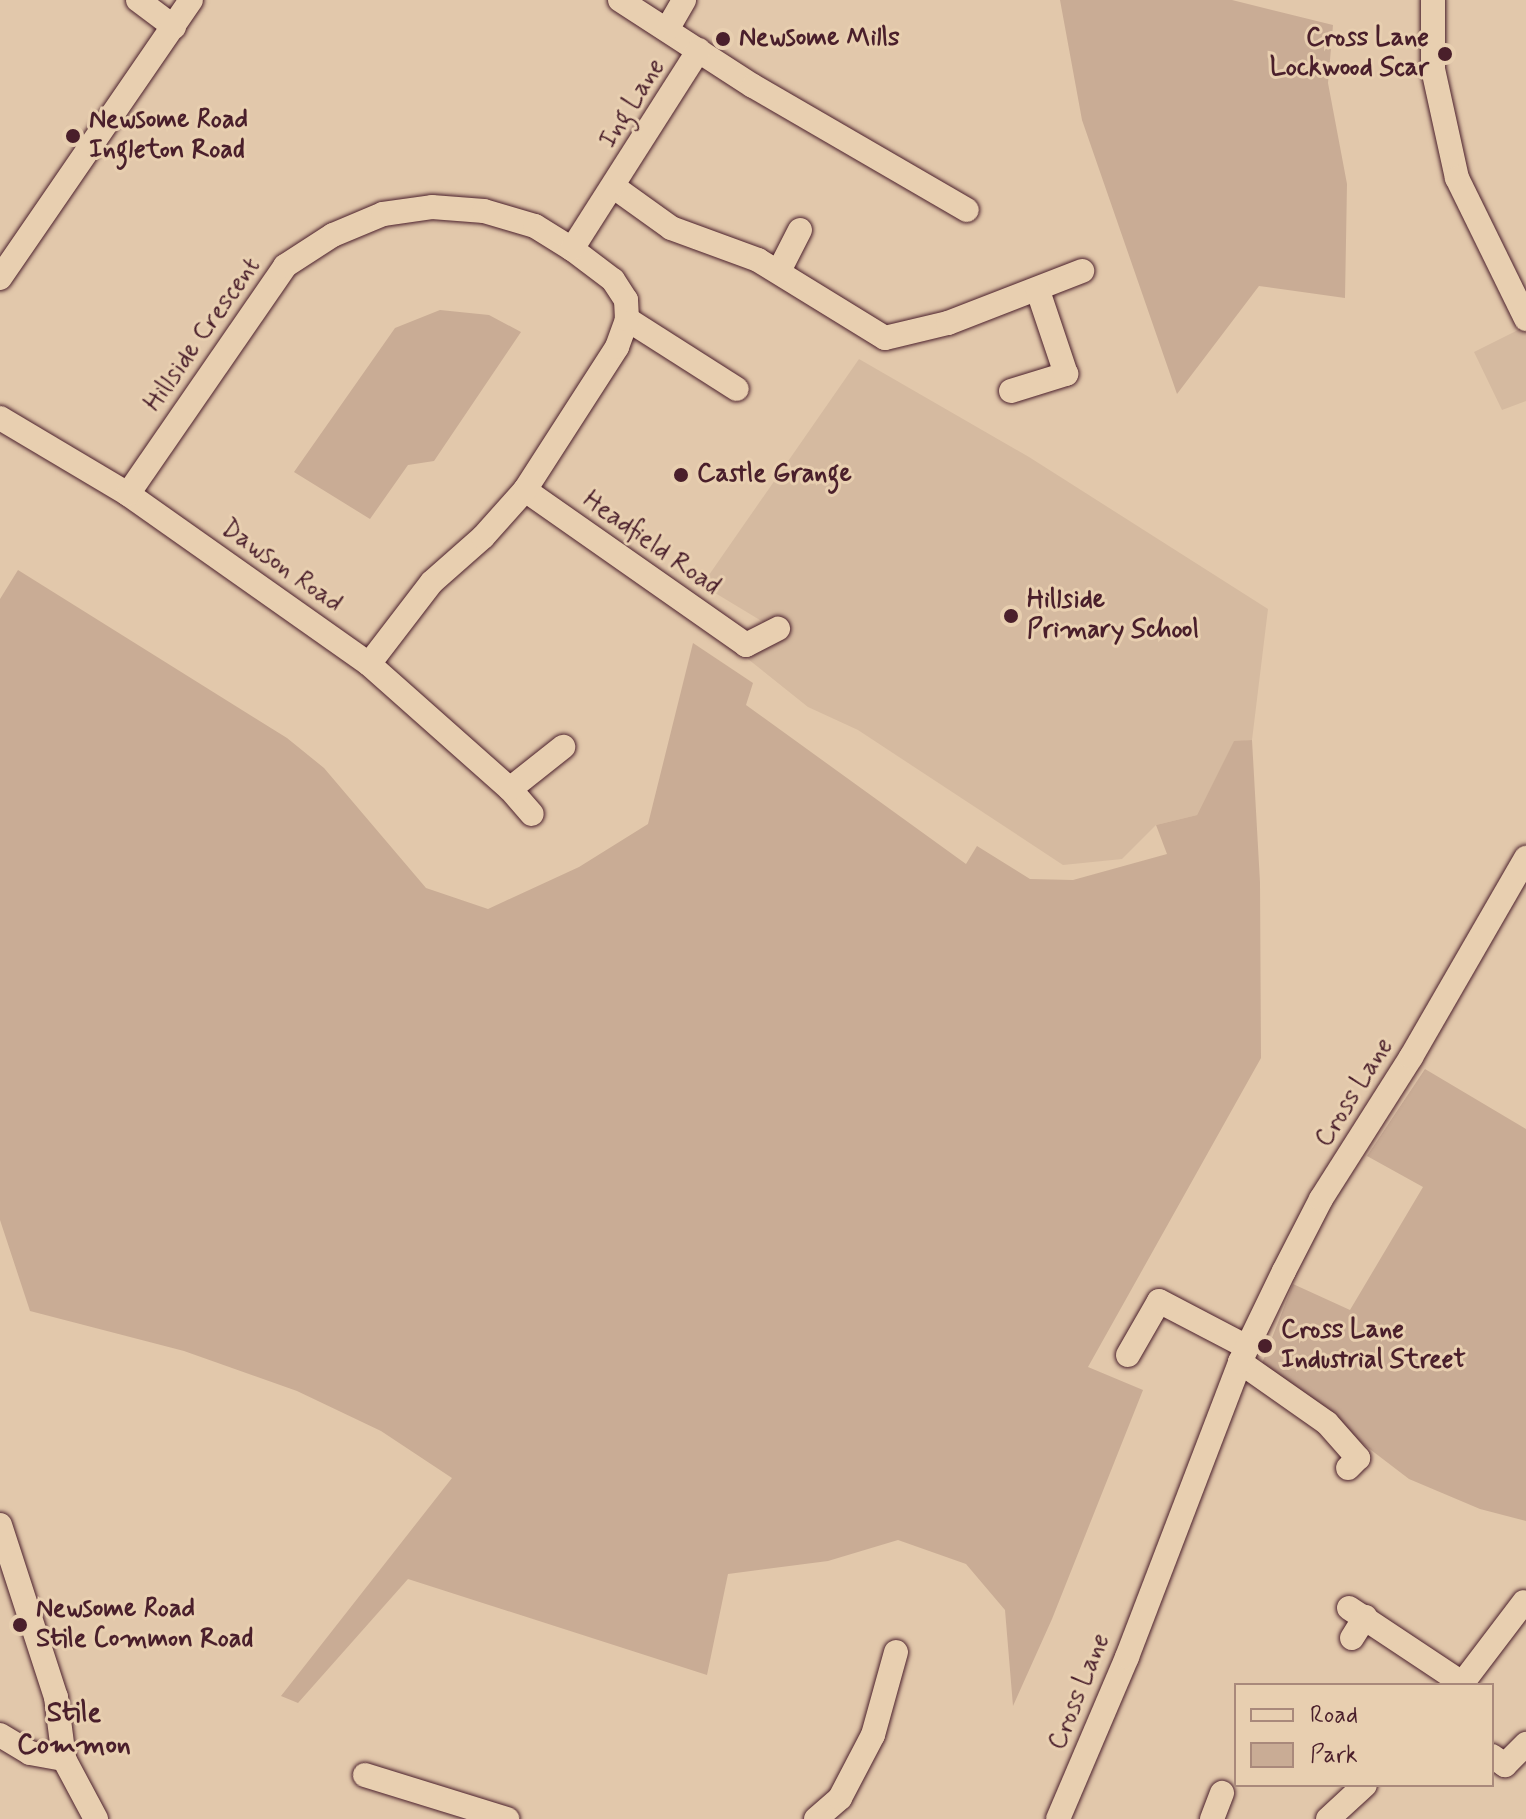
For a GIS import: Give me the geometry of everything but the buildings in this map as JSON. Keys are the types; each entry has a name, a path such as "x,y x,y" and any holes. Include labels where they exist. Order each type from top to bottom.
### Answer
{"street":[{"path":"138,0 174,27"},
{"path":"0,278 191,0"},
{"path":"620,0 699,50"},
{"path":"668,28 684,0"},
{"path":"1433,0 1433,69 1457,178 1526,319"},
{"name":"Ing Lane","path":"572,249 699,50 753,86 967,210"},
{"path":"614,187 671,228 779,271 885,338 948,323 1038,291 1059,278 1082,271"},
{"name":"Hillside Crescent","path":"128,494 285,266 333,235 383,214 432,207 484,211 535,226 572,249"},
{"path":"779,271 800,230"},
{"path":"369,664 432,582 483,537 525,490 617,347 627,319 626,300 613,280 572,249"},
{"path":"1011,391 1066,374 1038,291"},
{"path":"627,319 737,389"},
{"name":"Dawson Road","path":"0,418 128,494 369,664 510,789 532,814"},
{"name":"Headfield Road","path":"525,490 746,645 778,629"},
{"path":"510,789 563,747"},
{"name":"Cross Lane","path":"1058,1819 1127,1657 1243,1355 1321,1199 1411,1057 1526,858"},
{"path":"1128,1355 1159,1301 1243,1355 1327,1423 1358,1458 1348,1468"},
{"path":"0,1525 56,1697 64,1759 96,1819"},
{"path":"1462,1683 1524,1602"},
{"path":"1355,1621 1459,1683"},
{"path":"816,1819 840,1798 873,1735 896,1652"},
{"path":"1,1739 30,1753 64,1759"},
{"path":"1494,1757 1505,1765 1526,1744"},
{"path":"365,1775 507,1819"},
{"path":"1328,1819 1363,1787"},
{"path":"1212,1819 1222,1793"}],"shaded area":[{"path":"1526,294 1526,401 1502,410 1474,352 1520,329"},
{"name":"Hillside Primary School","path":"859,359 1029,457 1268,609 1252,740 1234,742 1197,815 1156,825 1122,859 1063,865 858,730 808,707 748,659 765,623 702,585"}],"green space":[{"path":"1060,0 1232,0 1333,25 1328,83 1347,184 1345,298 1259,286 1177,394 1082,120"},
{"path":"440,310 489,315 521,332 434,461 408,465 370,519 294,472 395,328"},
{"path":"18,570 287,738 324,768 426,888 488,909 579,867 648,824 693,643 753,683 746,705 966,864 977,846 1030,879 1073,880 1167,854 1156,825 1197,815 1234,741 1252,740 1260,882 1261,1058 1088,1367 1143,1390 1052,1619 1013,1706 1005,1610 966,1564 898,1540 828,1561 728,1574 707,1675 408,1579 298,1703 281,1696 452,1478 381,1431 297,1391 184,1351 30,1311 0,1220 0,599"},
{"path":"1425,1069 1526,1129 1526,1521 1480,1509 1409,1479 1261,1366 1293,1284 1350,1310 1423,1187 1367,1156"}],"place":[{"name":"Newsome Mills","path":"723,39"},
{"name":"Cross Lane Lockwood Scar","path":"1445,54"},
{"name":"Newsome Road Ingleton Road","path":"73,136"},
{"name":"Castle Grange","path":"681,475"},
{"name":"Hillside Primary School","path":"1011,616"},
{"name":"Cross Lane Industrial Street","path":"1265,1346"},
{"name":"Newsome Road Stile Common Road","path":"20,1625"}],"district":[{"name":"Stile Common","path":"74,1730"}]}
